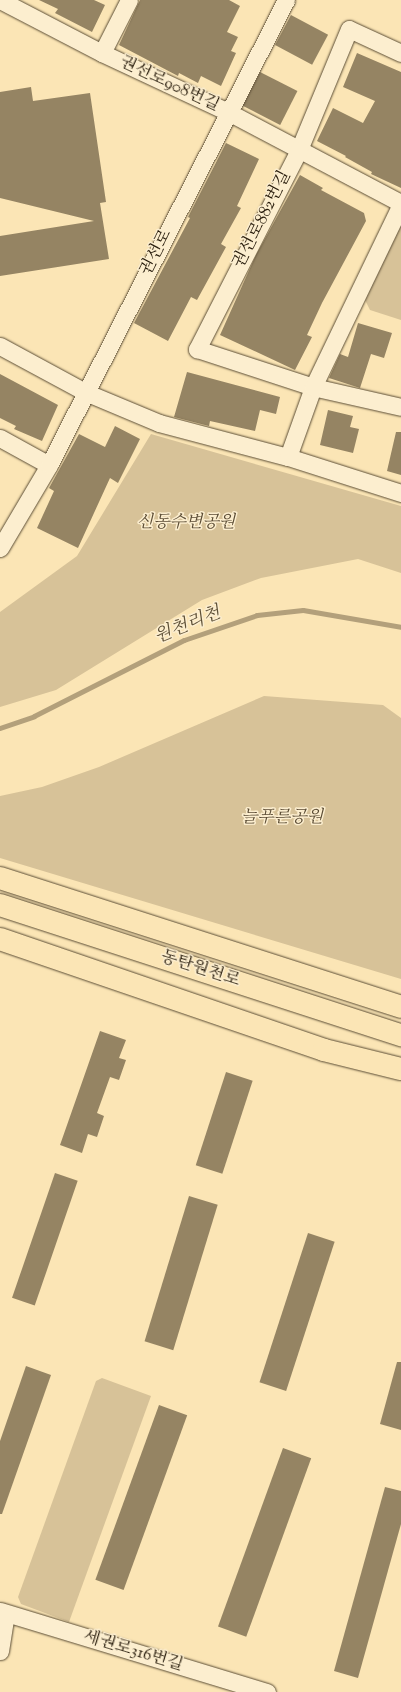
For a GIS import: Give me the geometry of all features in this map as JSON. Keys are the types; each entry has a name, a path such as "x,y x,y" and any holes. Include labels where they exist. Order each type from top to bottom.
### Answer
{"main road":[{"path":"0,878 401,1007"},
{"name":"동탄원천로","path":"0,905 401,1035"},
{"path":"0,939 324,1050 401,1069"}],"street":[{"name":"권선로908번길","path":"0,0 102,53 230,113 286,0"},
{"name":"권선로908번길","path":"102,53 129,0"},
{"name":"권선로882번길","path":"401,53 349,29 299,150 197,349 312,387 401,408"},
{"path":"230,113 401,203 312,387 288,457"},
{"name":"권선로","path":"85,392 230,113"},
{"path":"0,346 85,392 159,423 288,457 401,493"},
{"path":"0,548 49,465 85,392"},
{"path":"0,438 49,465"},
{"path":"0,1651 3,1612"},
{"name":"세권로316번길","path":"3,1612 267,1692"}],"green space":[{"path":"401,225 401,320 370,310 365,300"},
{"name":"신동수변공원","path":"151,434 401,506 401,573 358,559 261,578 202,600 56,690 0,707 0,612 77,556"},
{"name":"늘푸른공원","path":"264,696 383,705 401,718 401,979 0,858 0,796 42,787 99,767"},
{"path":"102,1378 151,1396 69,1622 21,1604 18,1597 96,1381"}],"building":[{"path":"39,0 94,0 105,5 92,32 55,13 58,9"},
{"path":"140,0 229,0 240,6 227,32 238,37 231,51 236,53 221,86 201,76 198,83 179,73 178,76 119,45"},
{"path":"291,15 328,35 312,65 275,45"},
{"path":"357,53 401,72 401,188 371,174 372,172 345,157 346,156 317,141 333,108 363,123 375,101 343,87"},
{"path":"260,72 297,91 280,125 243,106"},
{"path":"31,87 33,101 90,93 106,202 100,203 109,259 0,276 0,236 94,221 0,198 0,92"},
{"path":"226,143 259,159 237,206 241,208 221,244 226,247 197,300 191,297 168,341 134,323 190,218 188,217"},
{"path":"300,175 323,188 321,190 364,213 366,221 322,303 307,335 312,337 295,370 220,335 256,255"},
{"path":"358,323 392,333 384,358 371,354 360,388 329,378 340,354 348,357"},
{"path":"187,372 280,397 276,414 260,410 255,431 210,421 209,426 174,417"},
{"path":"0,374 58,405 42,441 14,429 16,426 0,418"},
{"path":"328,410 353,416 350,427 359,429 353,453 320,445"},
{"path":"115,426 140,439 118,483 110,478 78,548 37,528 54,491 49,488 79,434 105,447"},
{"path":"396,432 401,432 401,475 387,471"},
{"path":"100,1031 126,1040 119,1058 126,1060 119,1080 110,1077 97,1113 104,1116 97,1137 88,1134 82,1153 60,1145"},
{"path":"226,1072 253,1081 222,1174 196,1165"},
{"path":"55,1173 78,1181 35,1306 12,1298"},
{"path":"189,1196 218,1205 173,1350 145,1341"},
{"path":"308,1233 335,1242 286,1391 259,1382"},
{"path":"397,1362 401,1362 401,1430 380,1424"},
{"path":"26,1366 51,1375 2,1514 0,1514 0,1441"},
{"path":"159,1405 187,1415 124,1590 95,1580"},
{"path":"283,1448 311,1458 246,1637 218,1627"},
{"path":"385,1487 401,1491 401,1524 358,1678 334,1671"}],"waterway":[{"name":"원천리천","path":"0,728 34,716 184,640 257,615 303,610 401,627"}]}
